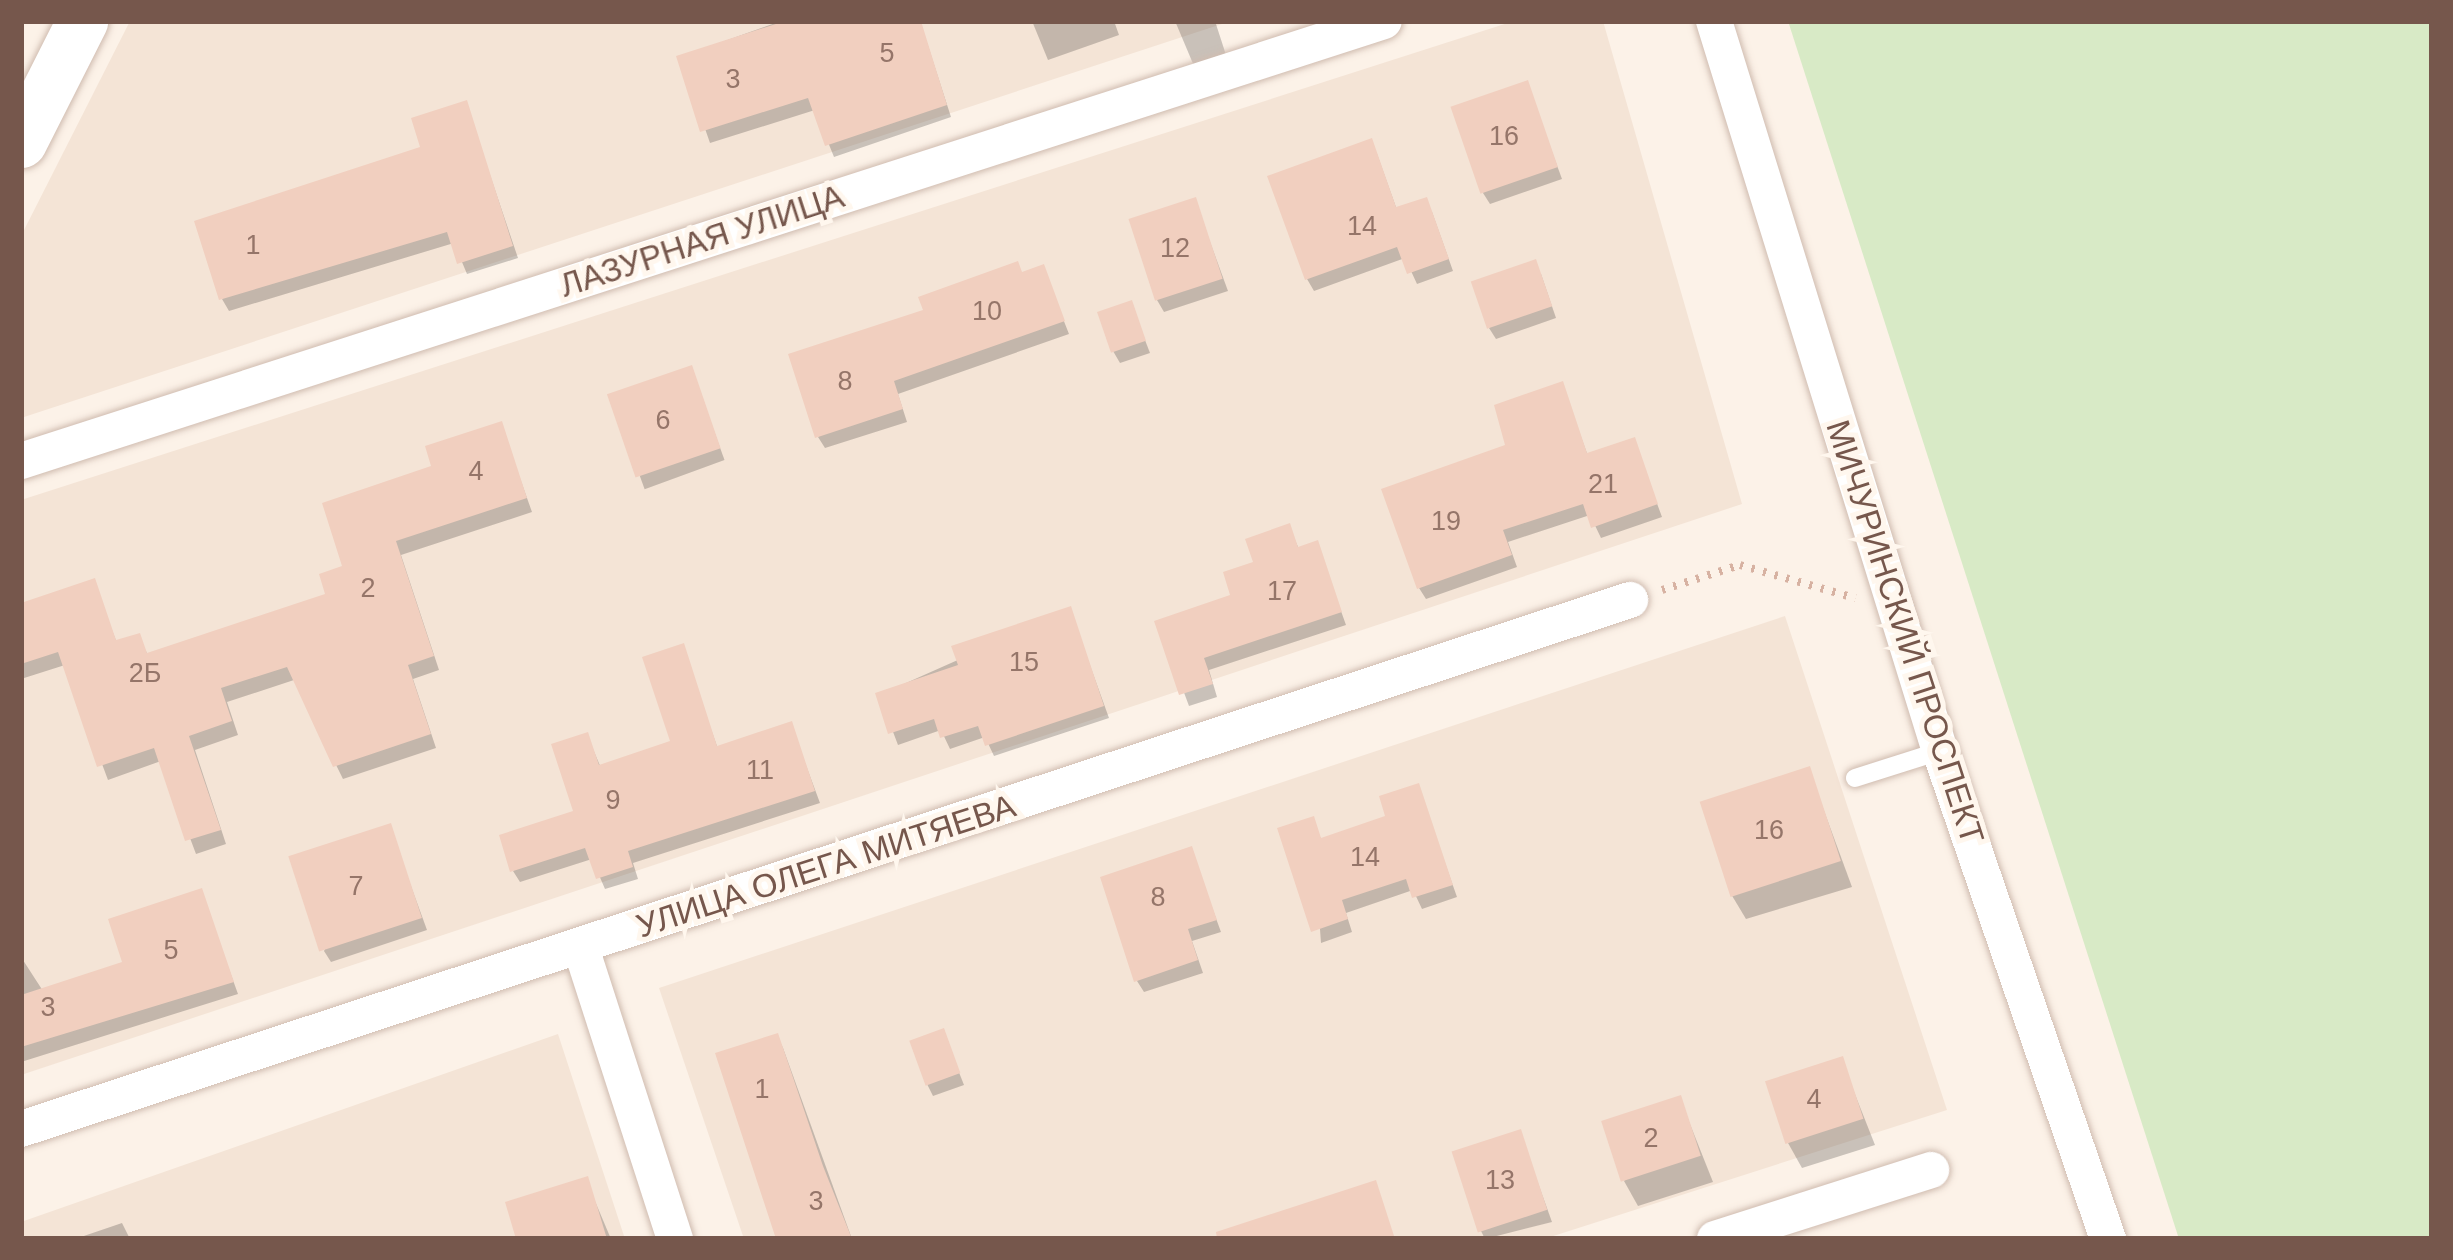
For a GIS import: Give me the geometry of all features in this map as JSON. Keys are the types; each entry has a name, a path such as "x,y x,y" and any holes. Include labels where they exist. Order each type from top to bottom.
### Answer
{"street":[{"path":"21,142 82,21"},
{"name":"ЛАЗУРНАЯ УЛИЦА","path":"21,461 1384,21"},
{"name":"МИЧУРИНСКИЙ ПРОСПЕКТ","path":"1714,21 1940,751 2108,1239"},
{"name":"УЛИЦА ОЛЕГА МИТЯЕВА","path":"21,1130 1630,600"},
{"path":"581,947 675,1239"},
{"path":"1715,1239 1931,1170"}],"lane":[{"path":"1855,778 1940,751"}],"path":[{"path":"1630,600 1740,566 1897,610"}],"shaded area":[{"path":"130,21 1231,21 21,418 21,236"},
{"path":"1514,21 1603,21 1742,504 21,1075 21,500"},
{"path":"1785,616 1947,1110 1544,1239 744,1239 659,988"},
{"path":"558,1034 625,1239 21,1239 21,1222"}],"green space":[{"path":"1788,21 2432,21 2432,1239 2179,1239"}],"building":[{"path":"785,21 921,21 947,105 825,146 808,98 700,132 676,56"},
{"path":"1528,80 1558,167 1480,194 1450,107"},
{"path":"467,100 513,246 457,264 447,232 219,300 194,221 420,147 411,118"},
{"path":"1372,138 1396,207 1427,197 1449,259 1407,274 1397,247 1305,280 1267,176"},
{"path":"1196,197 1223,279 1155,301 1128,219"},
{"path":"1536,259 1552,306 1487,329 1471,281"},
{"path":"1018,261 1022,272 1044,264 1065,321 894,381 903,409 815,438 788,354 923,310 918,297"},
{"path":"1132,300 1146,341 1111,353 1097,312"},
{"path":"692,365 721,448 636,478 607,394"},
{"path":"1563,381 1587,453 1635,437 1658,504 1591,528 1583,504 1503,530 1512,555 1417,589 1381,489 1505,445 1494,405"},
{"path":"502,421 527,498 396,541 434,656 408,665 431,734 333,767 287,667 221,688 232,721 189,736 221,830 185,841 154,748 97,767 58,652 21,664 21,603 95,578 116,640 140,633 147,653 325,594 319,574 342,566 322,503 431,466 425,446"},
{"path":"1290,523 1298,547 1318,540 1342,612 1204,658 1213,684 1179,695 1154,621 1230,595 1223,572 1253,562 1245,539"},
{"path":"1071,606 1104,706 985,746 978,726 940,738 934,719 888,734 875,693 958,665 951,646"},
{"path":"684,643 717,746 792,721 815,791 628,851 633,867 596,879 585,848 510,872 499,835 573,811 551,744 588,732 599,765 670,741 642,657"},
{"path":"1810,766 1841,861 1731,897 1700,802"},
{"path":"1419,783 1453,885 1412,898 1406,879 1342,900 1348,919 1311,932 1277,828 1314,816 1321,838 1385,816 1379,796"},
{"path":"391,823 422,918 319,951 288,856"},
{"path":"1192,846 1217,920 1188,929 1198,960 1134,982 1100,877"},
{"path":"202,888 234,982 21,1047 21,995 122,962 108,919"},
{"path":"944,1028 960,1073 926,1086 909,1041"},
{"path":"778,1033 852,1239 776,1239 715,1053"},
{"path":"1843,1056 1863,1119 1785,1144 1765,1081"},
{"path":"1681,1095 1701,1156 1621,1182 1601,1121"},
{"path":"1521,1129 1547,1210 1478,1232 1452,1152"},
{"path":"588,1176 607,1239 516,1239 505,1202"},
{"path":"1376,1180 1395,1239 1217,1239 1216,1232"}]}
